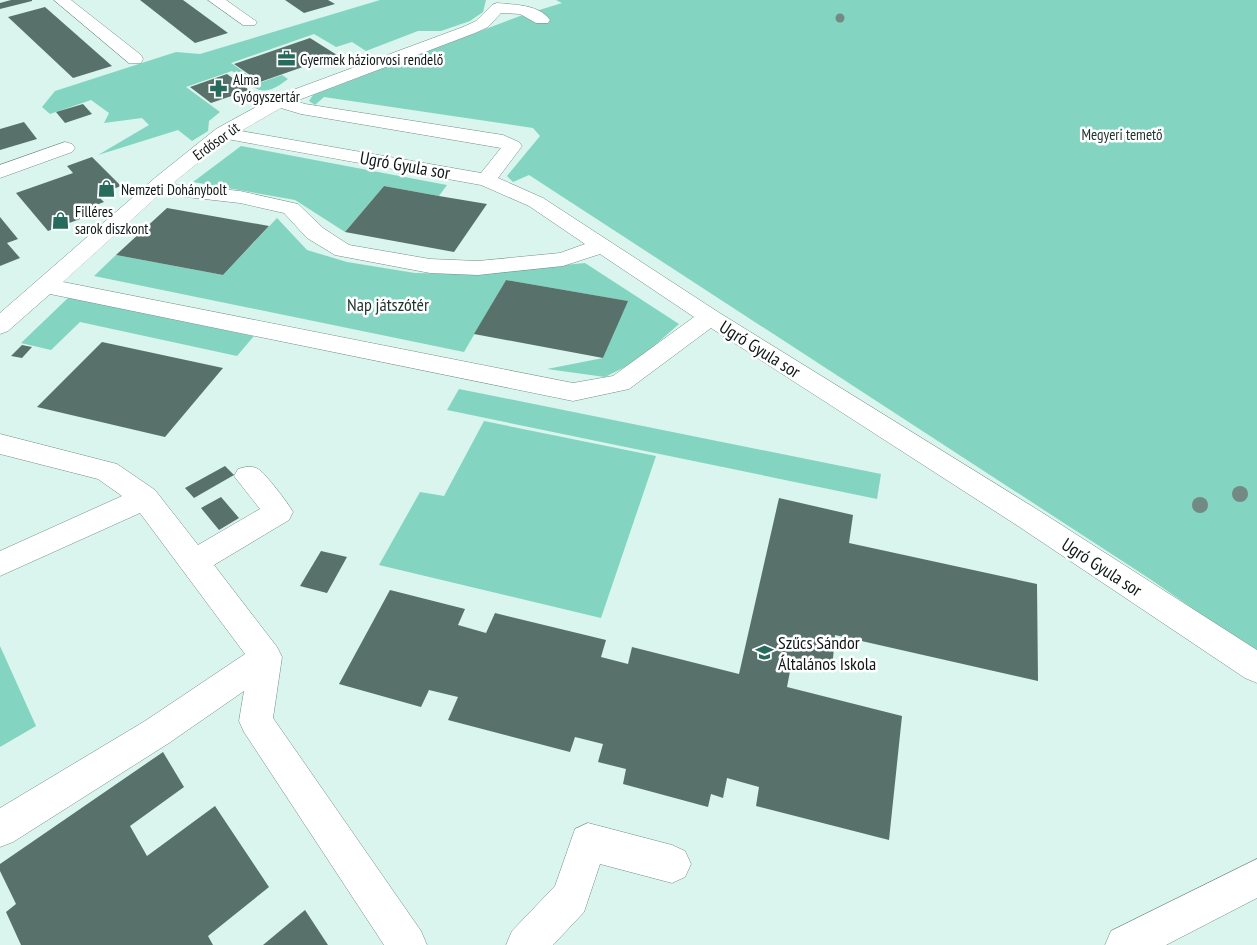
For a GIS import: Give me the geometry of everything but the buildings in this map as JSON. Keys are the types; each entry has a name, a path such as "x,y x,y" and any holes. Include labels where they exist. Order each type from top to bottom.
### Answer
{"street":[{"path":"62,0 135,59"},
{"path":"216,0 249,22"},
{"path":"497,4 523,10 542,20"},
{"name":"Erdősor út","path":"0,326 156,188 223,133 250,116 280,101 482,24 497,4"},
{"path":"280,101 301,110 494,139 512,146 486,180"},
{"name":"Ugró Gyula sor","path":"223,133 486,180 536,202 710,317 1028,518 1257,668"},
{"path":"0,172 65,148"},
{"path":"156,188 240,197 291,208 314,233 343,250 430,266 478,268 563,259 602,246"},
{"path":"45,286 573,392 620,383 710,317"},
{"path":"0,444 107,471 145,498 266,657 256,721 407,945"},
{"path":"194,563 279,512 248,476"},
{"path":"0,564 145,498"},
{"path":"0,829 157,732 266,657"},
{"path":"526,945 570,898 588,842 672,864"},
{"path":"1125,945 1257,878"}],"green space":[{"path":"380,0 486,0 483,12 470,21 441,31 418,31 366,51 352,42 336,47 314,34 231,63 259,83 282,75 288,79 271,89 259,90 232,71 186,87 220,112 209,121 208,131 192,141 178,130 98,155 149,125 142,118 104,123 109,113 91,100 50,114 42,107 55,91 176,52 200,54"},
{"name":"Megyeri temető","path":"556,0 1257,0 1257,653 1150,579 529,175 513,182 507,176 540,136 533,128 324,97 315,105 309,101 313,95 520,16 562,3"},
{"path":"241,146 447,185 439,196 384,186 345,232 295,200 193,182"},
{"name":"Nap játszótér","path":"277,218 307,250 347,262 415,273 470,274 585,263 679,324 637,361 605,377 547,369 603,358 627,301 506,280 464,352 94,276 116,255 223,275"},
{"path":"69,297 254,336 237,356 80,322 51,350 21,343"},
{"path":"459,389 881,474 877,499 447,410"},
{"path":"484,421 656,456 601,618 379,565 420,492 444,496"},
{"path":"0,646 36,726 0,747"}],"place":[{"name":"Gyermek háziorvosi rendelő","path":"286,59"},
{"name":"Alma Gyógyszertár","path":"219,88"},
{"name":"Nemzeti Dohánybolt","path":"107,189"},
{"name":"Filléres sarok diszkont","path":"61,220"},
{"name":"Szűcs Sándor Általános Iskola","path":"764,652"}]}
